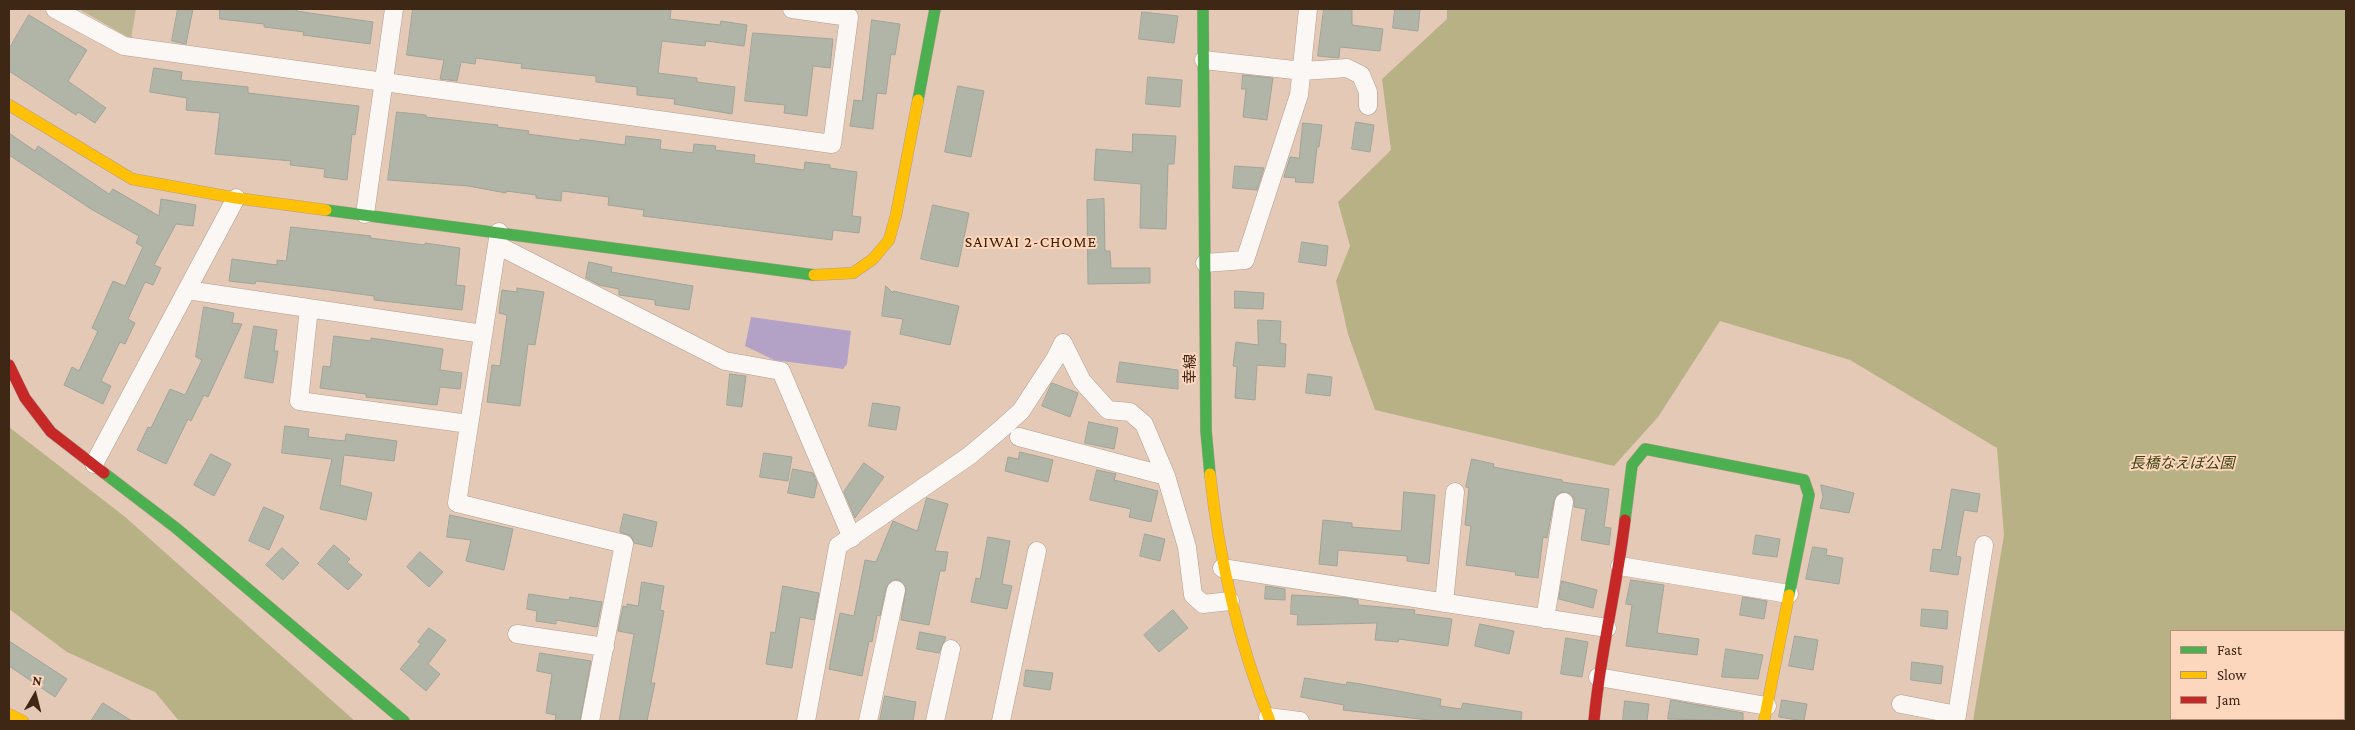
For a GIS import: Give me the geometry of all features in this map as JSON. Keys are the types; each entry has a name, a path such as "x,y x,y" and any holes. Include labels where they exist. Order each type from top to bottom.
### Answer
{"street":[{"path":"55,9 124,46 832,144 849,17 792,9"},
{"path":"365,214 394,9"},
{"path":"9,105 132,179 236,198 365,214 498,239 812,276 853,272 873,258 889,240 896,214 935,9"},
{"name":"幸線","path":"1204,9 1206,431 1210,498 1222,568 1230,600 1250,674 1269,719"},
{"path":"1205,263 1245,260 1299,94 1303,71 1308,9"},
{"path":"1204,60 1303,71 1347,68 1361,75 1368,92 1368,106"},
{"path":"94,464 236,198"},
{"path":"498,239 457,503 624,544 590,721"},
{"path":"498,239 725,361 781,371 852,538"},
{"path":"186,290 483,334"},
{"path":"309,308 299,401 469,424"},
{"path":"806,721 838,546 969,456 1021,411 1055,359 1063,343 1082,381 1108,410 1130,412 1144,424 1166,476 1187,546 1193,595 1203,604 1230,600"},
{"path":"9,365 25,398 51,432 176,528 404,721"},
{"path":"1019,437 1166,476"},
{"path":"1594,721 1598,677 1620,566 1632,465 1645,449 1804,480 1809,495 1765,714 1598,677"},
{"path":"1444,603 1455,492"},
{"path":"1545,619 1564,502"},
{"path":"1901,704 1956,718 1984,545"},
{"path":"1000,721 1037,551"},
{"path":"1620,566 1789,594"},
{"path":"1222,568 1607,628"},
{"path":"868,721 896,590"},
{"path":"517,634 604,647"},
{"path":"935,721 951,649"},
{"path":"9,714 23,721"},
{"path":"1269,719 1300,721"}],"shaded area":[{"path":"79,9 136,9 131,39"},
{"path":"751,317 851,331 847,364 843,369 774,360 745,346"}],"green space":[{"name":"長橋なえぼ公園","path":"1447,9 2346,9 2346,721 1973,721 2004,535 1997,448 1850,360 1720,321 1658,417 1614,466 1375,410 1348,334 1336,281 1350,246 1338,202 1391,150 1382,79 1447,19"},
{"path":"9,427 124,516 355,721 179,721 155,692 67,652 9,609"}],"building":[{"path":"178,9 193,9 186,44 172,41"},
{"path":"220,9 297,9 296,11 373,22 370,44 303,35 304,32 264,27 264,24 220,19"},
{"path":"413,9 671,9 670,19 720,25 721,21 747,25 744,46 706,41 705,46 662,41 658,73 697,78 697,82 735,87 732,114 674,104 675,99 637,95 637,87 596,82 596,76 521,68 522,64 476,58 475,64 461,62 457,81 440,79 444,60 407,55"},
{"path":"1324,9 1352,9 1352,25 1383,29 1380,51 1340,47 1339,58 1318,56"},
{"path":"1395,9 1420,9 1418,31 1393,28"},
{"path":"1142,12 1178,16 1174,43 1139,39"},
{"path":"29,15 87,50 68,81 106,108 95,123 78,112 76,115 9,71 9,49"},
{"path":"872,20 900,24 895,55 891,54 886,94 877,93 873,129 850,126 854,100 862,101"},
{"path":"753,33 833,39 830,68 813,66 807,116 784,113 785,105 745,101"},
{"path":"154,68 182,72 181,80 248,87 248,93 359,106 355,135 352,134 347,180 324,177 325,169 290,165 291,161 215,154 220,113 186,110 187,98 150,92"},
{"path":"1243,75 1273,78 1267,120 1243,117 1246,89 1242,89"},
{"path":"1148,77 1182,80 1180,107 1146,104"},
{"path":"958,86 984,91 971,157 945,152"},
{"path":"397,112 498,125 497,127 529,131 528,134 580,141 580,139 625,145 626,136 661,140 660,149 693,153 694,144 716,146 715,150 755,155 754,163 804,170 805,162 830,165 830,168 857,172 852,216 861,217 859,233 833,230 832,240 643,216 644,210 608,205 609,197 562,191 561,201 536,198 536,195 506,191 506,193 468,186 388,180"},
{"path":"1356,122 1374,125 1370,152 1352,149"},
{"path":"1303,123 1322,125 1319,147 1317,147 1313,183 1295,182 1296,178 1284,177 1290,157 1299,158"},
{"path":"9,133 35,151 38,146 109,194 113,189 159,216 161,199 196,205 193,226 176,224 154,265 161,268 153,285 145,282 128,319 135,323 125,344 120,342 101,381 111,386 103,404 64,385 72,367 79,371 98,331 92,328 113,281 125,286 143,247 136,243 139,236 91,209 9,155"},
{"path":"1133,134 1176,136 1174,164 1168,164 1166,229 1140,228 1141,184 1094,180 1096,149 1132,152"},
{"path":"1235,166 1264,168 1257,190 1233,188"},
{"path":"1104,199 1105,251 1110,251 1111,268 1150,268 1150,283 1088,284 1087,200"},
{"path":"933,205 969,213 958,267 921,259"},
{"path":"291,227 460,248 456,285 465,286 462,310 374,300 374,296 315,288 256,281 255,284 229,281 232,259 277,265 277,260 286,261"},
{"path":"1302,242 1328,246 1326,266 1299,262"},
{"path":"589,262 612,267 611,272 693,286 689,310 655,305 655,300 619,295 619,289 599,285 586,278"},
{"path":"886,286 893,293 893,291 959,306 950,345 900,334 903,319 882,316"},
{"path":"517,288 544,292 535,345 528,344 520,406 487,402 492,365 500,366 507,315 499,313 502,290 517,292"},
{"path":"1235,291 1264,293 1263,309 1235,308"},
{"path":"204,307 234,313 232,323 242,324 208,397 204,395 191,421 188,419 166,464 137,450 148,427 151,428 170,389 185,395 202,360 196,357"},
{"path":"1258,320 1281,321 1280,343 1286,344 1285,367 1257,365 1255,400 1235,398 1237,367 1233,366 1236,342 1258,345"},
{"path":"254,326 277,330 274,351 278,351 273,383 245,378"},
{"path":"334,336 371,341 371,338 443,349 440,370 462,373 460,389 440,387 437,405 366,397 366,394 320,388 323,366 330,367"},
{"path":"1120,362 1178,370 1178,389 1117,382"},
{"path":"730,374 746,376 742,407 727,405"},
{"path":"1308,374 1332,377 1330,396 1306,393"},
{"path":"1052,383 1078,393 1070,417 1042,406"},
{"path":"873,403 900,407 896,430 869,426"},
{"path":"1089,422 1118,428 1114,449 1085,443"},
{"path":"285,426 309,429 308,437 345,441 346,434 397,441 394,461 344,455 340,485 372,493 366,520 320,509 332,459 282,453"},
{"path":"1020,452 1053,460 1048,482 1005,471 1008,457 1018,459"},
{"path":"764,453 792,457 788,481 760,477"},
{"path":"211,454 231,464 214,496 194,485"},
{"path":"1472,459 1494,464 1493,467 1562,480 1562,482 1609,489 1604,527 1611,528 1609,545 1581,540 1586,509 1574,507 1574,499 1571,494 1561,492 1554,500 1547,538 1543,537 1538,578 1515,575 1516,572 1466,565 1471,526 1465,525 1469,488 1466,487"},
{"path":"864,463 884,477 855,518 844,492"},
{"path":"793,469 813,473 817,483 814,498 788,493"},
{"path":"1097,470 1116,474 1114,480 1158,491 1151,522 1129,517 1131,509 1090,500"},
{"path":"1821,485 1854,493 1849,513 1820,508 1823,497"},
{"path":"1952,489 1980,494 1977,512 1964,510 1956,556 1961,557 1958,575 1930,571 1933,549 1941,550"},
{"path":"1404,492 1435,495 1429,564 1407,561 1407,556 1338,550 1337,566 1319,564 1323,520 1352,523 1352,527 1401,531"},
{"path":"927,498 948,504 935,551 948,552 945,571 940,571 929,625 901,620 906,587 899,580 892,580 886,588 880,616 877,615 872,642 869,641 862,676 829,669 840,613 854,616 865,560 876,562 893,521 917,531"},
{"path":"264,507 284,516 269,550 249,541"},
{"path":"624,514 657,522 652,547 634,543 631,536 620,532"},
{"path":"450,515 513,529 504,570 466,561 471,540 447,537"},
{"path":"1145,534 1165,539 1160,561 1140,556"},
{"path":"1756,535 1780,539 1777,557 1753,554"},
{"path":"988,537 1010,541 1002,584 1012,586 1007,609 971,602 976,578 980,579"},
{"path":"334,545 350,559 347,562 362,575 348,590 318,564"},
{"path":"1813,547 1827,549 1826,555 1843,558 1839,584 1806,579"},
{"path":"282,548 299,563 283,580 266,565"},
{"path":"420,552 443,572 429,587 407,567"},
{"path":"1631,580 1664,585 1657,633 1699,639 1697,655 1626,646 1632,605 1626,604"},
{"path":"1562,581 1597,590 1593,608 1559,599"},
{"path":"642,582 664,586 660,610 664,611 651,683 655,683 647,721 619,721 634,634 618,631 623,606 627,607 627,604 638,606"},
{"path":"783,586 819,593 814,620 800,617 792,668 766,664 771,632 775,633"},
{"path":"1266,586 1285,589 1285,600 1265,599"},
{"path":"529,594 569,600 570,597 602,602 597,627 556,620 556,624 536,621 537,611 527,609"},
{"path":"1292,595 1348,598 1358,600 1358,605 1415,610 1414,614 1452,619 1448,646 1399,639 1398,642 1375,640 1377,623 1297,625 1298,615 1291,614"},
{"path":"1743,597 1767,601 1764,619 1740,615"},
{"path":"1922,609 1948,611 1947,629 1921,626"},
{"path":"1173,610 1188,628 1159,652 1144,635"},
{"path":"1480,624 1514,631 1509,654 1475,646"},
{"path":"429,628 446,640 428,664 440,674 426,691 400,669 421,644 418,642"},
{"path":"920,632 946,637 939,653 917,649"},
{"path":"1795,636 1818,640 1813,670 1789,666"},
{"path":"1566,638 1588,642 1582,677 1561,674"},
{"path":"9,641 67,679 55,697 9,666"},
{"path":"1726,649 1763,655 1758,679 1722,677"},
{"path":"540,653 591,661 580,721 555,721 556,715 546,713 552,674 537,671"},
{"path":"1912,662 1943,666 1941,684 1911,680"},
{"path":"1026,670 1053,673 1050,690 1024,686"},
{"path":"1305,678 1346,685 1347,682 1361,684 1441,699 1440,706 1461,709 1463,703 1522,712 1521,721 1437,721 1343,710 1344,705 1301,697"},
{"path":"885,696 916,702 913,721 880,721"},
{"path":"1671,700 1743,713 1743,721 1668,719"},
{"path":"1782,700 1807,704 1804,721 1779,717"},
{"path":"1625,701 1649,704 1647,721 1623,721"},
{"path":"103,703 132,721 91,721"}],"traffic: fast":[{"path":"918,100 935,9"},
{"path":"1203,9 1206,431 1210,474"},
{"path":"326,210 814,275"},
{"path":"1625,520 1632,465 1645,449 1804,480 1809,495 1789,595"},
{"path":"104,473 176,528 404,721"}],"traffic: slow":[{"path":"814,275 853,273 873,259 889,240 896,215 918,100"},
{"path":"9,105 132,179 236,198 326,210"},
{"path":"1210,474 1219,538 1231,600 1248,661 1270,721"},
{"path":"1764,721 1789,595"},
{"path":"9,714 23,721"}],"traffic: jam":[{"path":"9,365 25,398 51,432 104,473"},
{"path":"1594,721 1600,670 1625,520"}],"district":[{"name":"SAIWAI 2-CHOME","path":"1031,242"}]}
